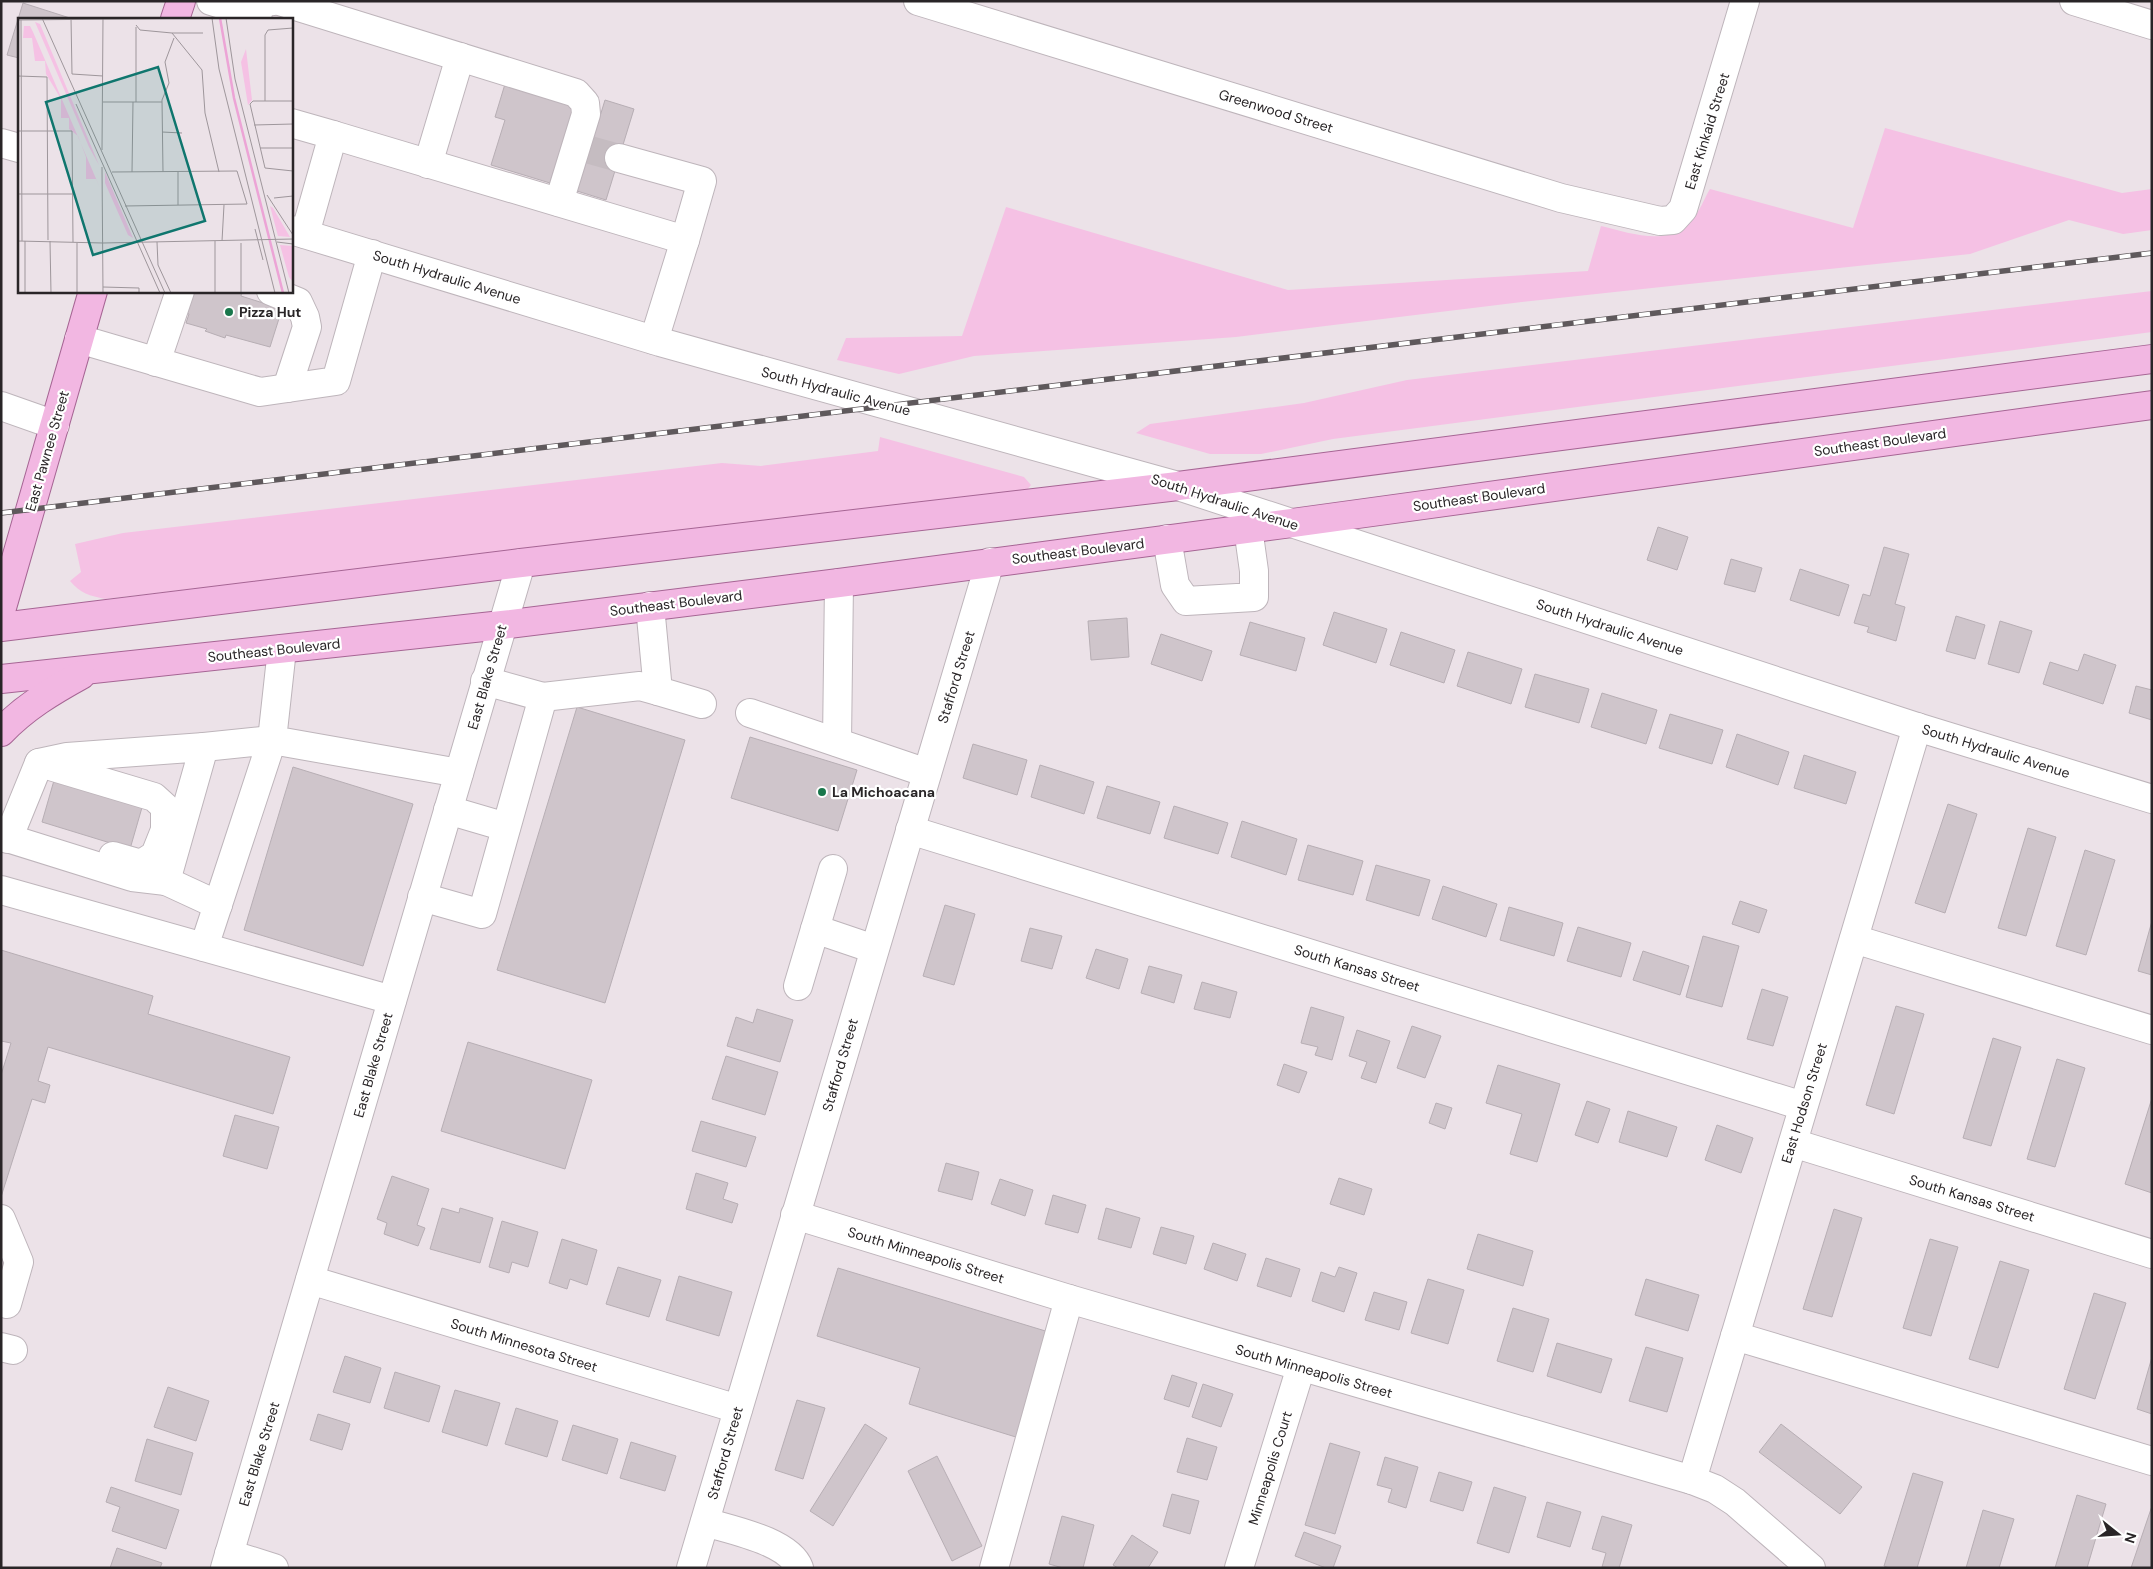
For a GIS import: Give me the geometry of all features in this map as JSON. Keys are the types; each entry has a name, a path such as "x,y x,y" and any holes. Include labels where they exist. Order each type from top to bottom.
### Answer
{"main road":[{"path":"175,18 181,1"},
{"name":"East Pawnee Street","path":"1,611 92,292"},
{"path":"1,627 521,563 1178,486 2152,359"},
{"name":"Southeast Boulevard","path":"1,679 502,625 1292,523 2152,405"},
{"path":"1,732 22,711 52,691 93,669"}],"street":[{"path":"211,1 261,12"},
{"path":"279,1 576,92 584,103 586,114 583,147 559,202"},
{"name":"Greenwood Street","path":"918,1 1561,198 1635,215"},
{"name":"East Kinkaid Street","path":"1635,215 1660,221 1673,220 1683,209 1745,1"},
{"path":"2074,1 2152,25"},
{"path":"428,164 460,57"},
{"path":"292,123 685,240"},
{"path":"298,232 333,135"},
{"path":"1,143 18,148"},
{"path":"619,158 702,181 654,340"},
{"name":"South Hydraulic Avenue","path":"298,232 654,340 1178,486 1917,727 2152,798"},
{"path":"79,339 260,392 336,381 372,254"},
{"path":"156,362 180,292"},
{"path":"273,292 298,302 306,317 307,327 287,388"},
{"path":"1,406 55,425"},
{"path":"1167,539 1175,585 1186,601 1254,597 1254,571 1248,528"},
{"name":"Stafford Street","path":"691,1568 990,562"},
{"name":"East Blake Street","path":"227,1561 521,563"},
{"path":"837,742 839,582"},
{"path":"650,606 658,691"},
{"path":"204,947 272,740 282,649"},
{"path":"485,681 543,697 640,686 702,704"},
{"path":"422,897 482,914 543,697"},
{"path":"750,714 927,773"},
{"name":"East Hodson Street","path":"1692,1480 1917,727"},
{"path":"39,763 67,757 272,740 458,773"},
{"path":"166,881 204,747"},
{"path":"11,839 39,763"},
{"path":"11,839 50,838 141,864 155,855 165,830 165,807 154,797 39,763"},
{"path":"448,810 506,827"},
{"name":"South Kansas Street","path":"910,830 1803,1106"},
{"path":"11,839 132,877 166,881 218,905"},
{"path":"798,986 833,869"},
{"path":"1,890 392,1000"},
{"path":"815,929 874,949"},
{"path":"1854,939 2152,1030"},
{"name":"South Kansas Street","path":"1792,1143 2152,1254"},
{"name":"South Minneapolis Street","path":"795,1215 1069,1299 1692,1480 1715,1489 1735,1502 1811,1568"},
{"path":"1,1219 18,1262 7,1304 1,1302"},
{"name":"South Minnesota Street","path":"310,1280 738,1409"},
{"path":"994,1568 1069,1299"},
{"path":"1735,1336 2152,1461"},
{"name":"Minneapolis Court","path":"1239,1568 1301,1367"},
{"path":"705,1522 776,1544 796,1560 799,1568"},
{"path":"227,1561 274,1568"}],"shaded area":[{"path":"1885,128 2122,193 2152,189 2152,230 2123,234 2069,220 1970,254 1531,301 1236,337 974,356 899,374 837,360 846,338 962,336 1006,207 1288,290 1588,271 1601,226 1637,235 1661,236 1672,234 1683,229 1692,220 1710,189 1853,228"},
{"path":"2152,291 2152,332 1333,439 1261,454 1210,454 1136,433 1150,424 1304,403 1407,380"},
{"path":"880,437 1024,477 1031,485 1026,491 105,599 86,593 70,581 81,572 75,544 123,533 722,463 761,466 878,451"}],"building":[{"path":"23,3 70,18 18,18"},
{"path":"18,19 18,58 7,55"},
{"path":"505,84 574,106 550,183 491,165 505,120 495,117"},
{"path":"605,100 634,109 606,200 577,191"},
{"path":"191,292 242,292 241,296 282,309 270,347 226,335 225,338 205,331 207,329 186,323 189,314 185,312"},
{"path":"1658,527 1688,537 1677,570 1647,560"},
{"path":"1884,547 1909,554 1895,604 1905,607 1896,641 1867,632 1869,627 1854,623 1863,594 1870,596"},
{"path":"1731,559 1762,568 1755,592 1724,584"},
{"path":"1800,569 1849,585 1839,616 1790,600"},
{"path":"1334,612 1387,629 1376,663 1323,645"},
{"path":"1956,616 1985,625 1975,659 1946,651"},
{"path":"1127,618 1129,657 1091,660 1088,621"},
{"path":"2000,621 2032,631 2019,673 1988,664"},
{"path":"1250,622 1305,638 1296,671 1240,655"},
{"path":"1401,632 1455,650 1444,683 1390,665"},
{"path":"1161,634 1212,651 1202,681 1151,664"},
{"path":"1468,652 1522,669 1511,704 1457,686"},
{"path":"2084,654 2116,665 2103,704 2043,684 2050,662 2078,671"},
{"path":"1535,674 1589,689 1579,723 1525,707"},
{"path":"2136,686 2152,690 2152,720 2129,713"},
{"path":"1602,693 1657,710 1646,744 1591,727"},
{"path":"577,707 685,740 605,1003 497,970"},
{"path":"1670,714 1723,730 1712,764 1659,748"},
{"path":"1737,734 1789,752 1778,785 1726,767"},
{"path":"750,737 857,770 838,831 731,798"},
{"path":"973,744 1027,760 1017,795 963,778"},
{"path":"1804,755 1856,772 1846,804 1794,788"},
{"path":"1040,765 1094,782 1084,814 1031,797"},
{"path":"293,767 413,804 363,966 244,930"},
{"path":"55,777 143,804 130,849 42,822"},
{"path":"1107,786 1160,802 1150,834 1097,818"},
{"path":"1948,804 1977,814 1945,913 1915,903"},
{"path":"1174,806 1228,823 1218,854 1164,838"},
{"path":"1242,821 1297,839 1286,875 1231,857"},
{"path":"2028,828 2056,837 2026,936 1998,928"},
{"path":"1308,845 1363,861 1353,895 1298,880"},
{"path":"2085,850 2115,860 2086,955 2056,946"},
{"path":"1376,865 1430,880 1419,916 1366,900"},
{"path":"1443,886 1497,904 1486,937 1432,919"},
{"path":"1740,901 1767,910 1759,933 1732,924"},
{"path":"945,905 975,914 954,985 923,976"},
{"path":"1509,907 1563,923 1554,956 1500,940"},
{"path":"2152,921 2152,975 2138,971"},
{"path":"1578,927 1631,943 1621,977 1567,961"},
{"path":"1030,928 1062,936 1052,969 1021,961"},
{"path":"1703,936 1739,946 1722,1007 1686,997"},
{"path":"1096,949 1128,959 1119,989 1086,978"},
{"path":"1,950 153,996 148,1014 290,1057 273,1114 48,1047 38,1081 50,1085 45,1103 32,1099 1,1197 1,1075 11,1043 1,1041"},
{"path":"1643,951 1689,966 1680,995 1633,980"},
{"path":"1149,966 1182,975 1174,1003 1141,993"},
{"path":"1202,982 1237,992 1230,1018 1194,1009"},
{"path":"1762,989 1788,997 1773,1046 1747,1039"},
{"path":"1896,1006 1924,1014 1894,1114 1866,1105"},
{"path":"1311,1007 1344,1017 1332,1060 1315,1055 1318,1047 1301,1043"},
{"path":"757,1009 793,1020 780,1062 727,1046 736,1017 753,1023"},
{"path":"1412,1026 1441,1036 1425,1078 1397,1068"},
{"path":"1357,1030 1390,1041 1376,1083 1361,1078 1367,1062 1349,1056"},
{"path":"1993,1038 2021,1047 1991,1146 1963,1138"},
{"path":"468,1042 592,1080 565,1169 441,1131"},
{"path":"726,1056 778,1072 765,1115 712,1099"},
{"path":"2057,1059 2085,1068 2055,1167 2027,1159"},
{"path":"1284,1064 1307,1072 1299,1093 1277,1085"},
{"path":"1498,1065 1560,1084 1537,1162 1510,1154 1522,1114 1486,1103"},
{"path":"2152,1098 2152,1193 2125,1184"},
{"path":"1587,1101 1610,1109 1598,1143 1575,1135"},
{"path":"1436,1103 1452,1108 1445,1129 1429,1123"},
{"path":"1628,1111 1677,1127 1667,1157 1619,1142"},
{"path":"235,1115 279,1127 267,1169 223,1156"},
{"path":"701,1121 756,1137 746,1167 692,1151"},
{"path":"1717,1125 1753,1138 1741,1173 1705,1160"},
{"path":"946,1163 979,1172 972,1200 938,1191"},
{"path":"696,1173 728,1183 723,1199 738,1204 732,1223 686,1209"},
{"path":"392,1176 429,1189 417,1225 425,1228 418,1246 384,1234 387,1223 377,1219"},
{"path":"1339,1178 1372,1189 1364,1215 1330,1204"},
{"path":"1000,1179 1033,1190 1025,1216 991,1204"},
{"path":"1053,1195 1086,1205 1078,1233 1045,1224"},
{"path":"442,1208 459,1213 460,1208 493,1218 480,1263 430,1249"},
{"path":"1106,1208 1140,1218 1131,1248 1098,1239"},
{"path":"1834,1209 1862,1218 1832,1317 1803,1309"},
{"path":"502,1221 538,1232 528,1267 512,1262 509,1273 489,1267"},
{"path":"1161,1227 1194,1236 1186,1264 1153,1254"},
{"path":"1478,1234 1533,1251 1523,1286 1467,1269"},
{"path":"562,1239 597,1250 587,1285 570,1279 567,1289 549,1283"},
{"path":"1930,1239 1958,1247 1931,1336 1903,1328"},
{"path":"1213,1243 1246,1254 1237,1281 1204,1269"},
{"path":"1266,1258 1300,1269 1291,1297 1257,1286"},
{"path":"2000,1261 2029,1270 1998,1368 1969,1359"},
{"path":"618,1267 661,1280 649,1317 606,1304"},
{"path":"1339,1267 1357,1273 1344,1312 1312,1301 1321,1272 1335,1277"},
{"path":"838,1268 1052,1333 1019,1438 909,1404 920,1368 817,1336"},
{"path":"679,1276 732,1292 719,1336 666,1320"},
{"path":"1428,1279 1464,1290 1448,1344 1411,1333"},
{"path":"1646,1279 1699,1295 1688,1331 1635,1315"},
{"path":"1374,1292 1407,1302 1399,1330 1365,1320"},
{"path":"2094,1293 2126,1303 2095,1399 2064,1389"},
{"path":"1513,1308 1549,1319 1533,1372 1497,1361"},
{"path":"1557,1343 1612,1359 1601,1393 1547,1376"},
{"path":"1646,1347 1683,1358 1667,1412 1629,1401"},
{"path":"345,1356 381,1368 370,1403 333,1392"},
{"path":"2152,1357 2152,1414 2137,1409"},
{"path":"395,1372 440,1386 429,1422 384,1408"},
{"path":"1172,1375 1197,1383 1189,1407 1164,1399"},
{"path":"1203,1384 1233,1394 1221,1427 1192,1417"},
{"path":"168,1387 209,1401 196,1441 154,1427"},
{"path":"455,1390 500,1403 487,1446 442,1432"},
{"path":"797,1400 825,1408 803,1479 775,1470"},
{"path":"516,1408 558,1421 547,1457 505,1444"},
{"path":"318,1414 350,1424 342,1450 310,1440"},
{"path":"865,1424 887,1438 833,1526 810,1511"},
{"path":"1781,1424 1862,1487 1840,1514 1759,1452"},
{"path":"573,1425 618,1439 607,1474 562,1460"},
{"path":"1187,1438 1217,1447 1207,1480 1177,1472"},
{"path":"147,1439 193,1453 181,1495 135,1481"},
{"path":"631,1442 676,1456 665,1491 620,1478"},
{"path":"1330,1443 1360,1452 1335,1534 1305,1525"},
{"path":"937,1456 982,1546 952,1561 908,1471"},
{"path":"1385,1457 1418,1467 1406,1508 1388,1502 1392,1489 1377,1485"},
{"path":"1439,1472 1472,1482 1463,1511 1430,1501"},
{"path":"1913,1473 1943,1482 1917,1568 1889,1568 1884,1566"},
{"path":"111,1487 179,1510 166,1549 112,1531 120,1507 106,1502"},
{"path":"1494,1487 1526,1497 1509,1553 1477,1543"},
{"path":"1172,1494 1199,1501 1190,1534 1163,1526"},
{"path":"2077,1495 2106,1504 2087,1568 2055,1568"},
{"path":"1547,1502 1581,1512 1570,1547 1537,1537"},
{"path":"2152,1506 2152,1568 2131,1568"},
{"path":"1983,1510 2014,1519 1999,1568 1966,1568"},
{"path":"1062,1516 1094,1525 1083,1568 1063,1568 1049,1564"},
{"path":"1602,1516 1632,1525 1619,1568 1602,1567 1606,1553 1592,1549"},
{"path":"1304,1532 1341,1546 1333,1568 1326,1568 1295,1556"},
{"path":"1132,1535 1158,1552 1148,1568 1118,1568 1113,1565"},
{"path":"117,1548 162,1563 160,1568 110,1568"}],"tunnel":[{"path":"590,150 619,158"}],"railway":[{"path":"1,513 2152,253"}],"place":[{"name":"Pizza Hut","path":"229,312"},
{"name":"La Michoacana","path":"822,792"}]}
